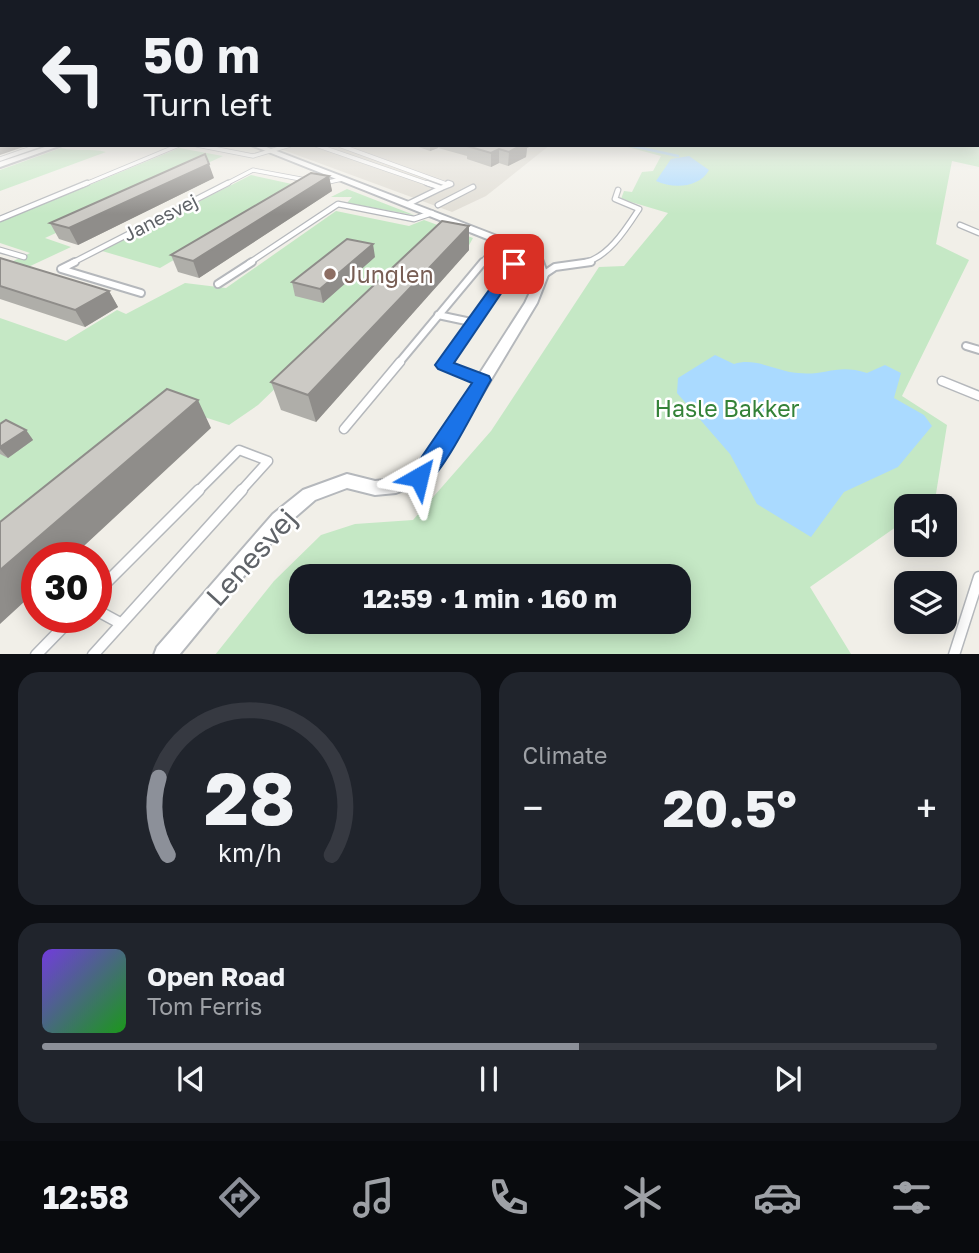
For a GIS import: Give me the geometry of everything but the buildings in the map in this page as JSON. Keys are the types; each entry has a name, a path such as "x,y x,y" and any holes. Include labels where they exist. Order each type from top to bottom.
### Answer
{"street":[{"path":"0,165 37,153"},
{"name":"Janesvej","path":"272,153 408,204 435,209 449,220 524,250 538,261 543,275"},
{"name":"Lenesvej","path":"165,654 279,520 309,495 346,481 375,488 396,486 419,477 436,456 531,303 543,275"}],"lane":[{"path":"0,159 19,153"},
{"path":"0,219 161,153"},
{"name":"Janesvej","path":"235,153 253,156 269,153"},
{"path":"340,153 441,188"},
{"path":"361,153 451,184 408,204"},
{"name":"Janesvej","path":"141,293 61,269 253,170 325,183 342,179"},
{"path":"435,209 473,187"},
{"path":"543,275 556,266 598,259 639,209 615,199 618,190"},
{"path":"429,194 447,201"},
{"name":"Janesvej","path":"218,284 338,204 414,219 435,209"},
{"path":"960,225 979,233"},
{"path":"0,250 24,257"},
{"path":"344,429 486,258 514,264 471,322 444,365 482,380"},
{"path":"438,315 471,322"},
{"path":"966,346 979,350"},
{"path":"942,381 979,396"},
{"path":"93,654 268,461 239,450 112,577"},
{"path":"954,654 979,578"},
{"path":"112,619 120,623"},
{"path":"36,654 57,633"}],"shaded area":[{"path":"290,153 541,153 486,196 452,212"}],"green space":[{"path":"48,153 105,153 0,191 0,170"},
{"path":"168,153 204,153 223,156 45,238 71,247 26,268 5,265 30,253 0,243 0,222"},
{"name":"Hasle Bakker","path":"648,153 979,153 979,167 952,161 936,244 969,260 902,396 947,425 936,494 894,494 894,528 810,587 851,654 216,654 274,581 289,566 289,634 691,634 691,564 291,564 321,535 355,524 413,520 491,431 599,267 624,266 668,213 621,199 624,191 632,192 642,172 653,171 661,156"},
{"path":"251,175 301,186 160,268 102,251"},
{"path":"347,189 414,215 347,203 352,197 331,197"},
{"path":"336,211 409,226 424,220 473,238 467,249 425,244 258,405 229,425 170,406 0,545 0,318 66,341 117,310 126,314 185,283 226,288"}],"water":[{"path":"689,156 709,170 705,176 692,184 678,186 656,181 671,159"},
{"path":"715,355 734,364 758,363 798,373 848,369 867,373 885,365 901,373 894,398 924,415 932,426 898,467 844,492 811,537 757,504 730,454 677,393 678,378"}],"waterway":[{"path":"662,153 678,156"}],"place":[{"name":"Junglen","path":"330,274"}],"route":[{"path":"419,477 436,456 482,380 450,370 444,365 471,322 514,264"}]}
